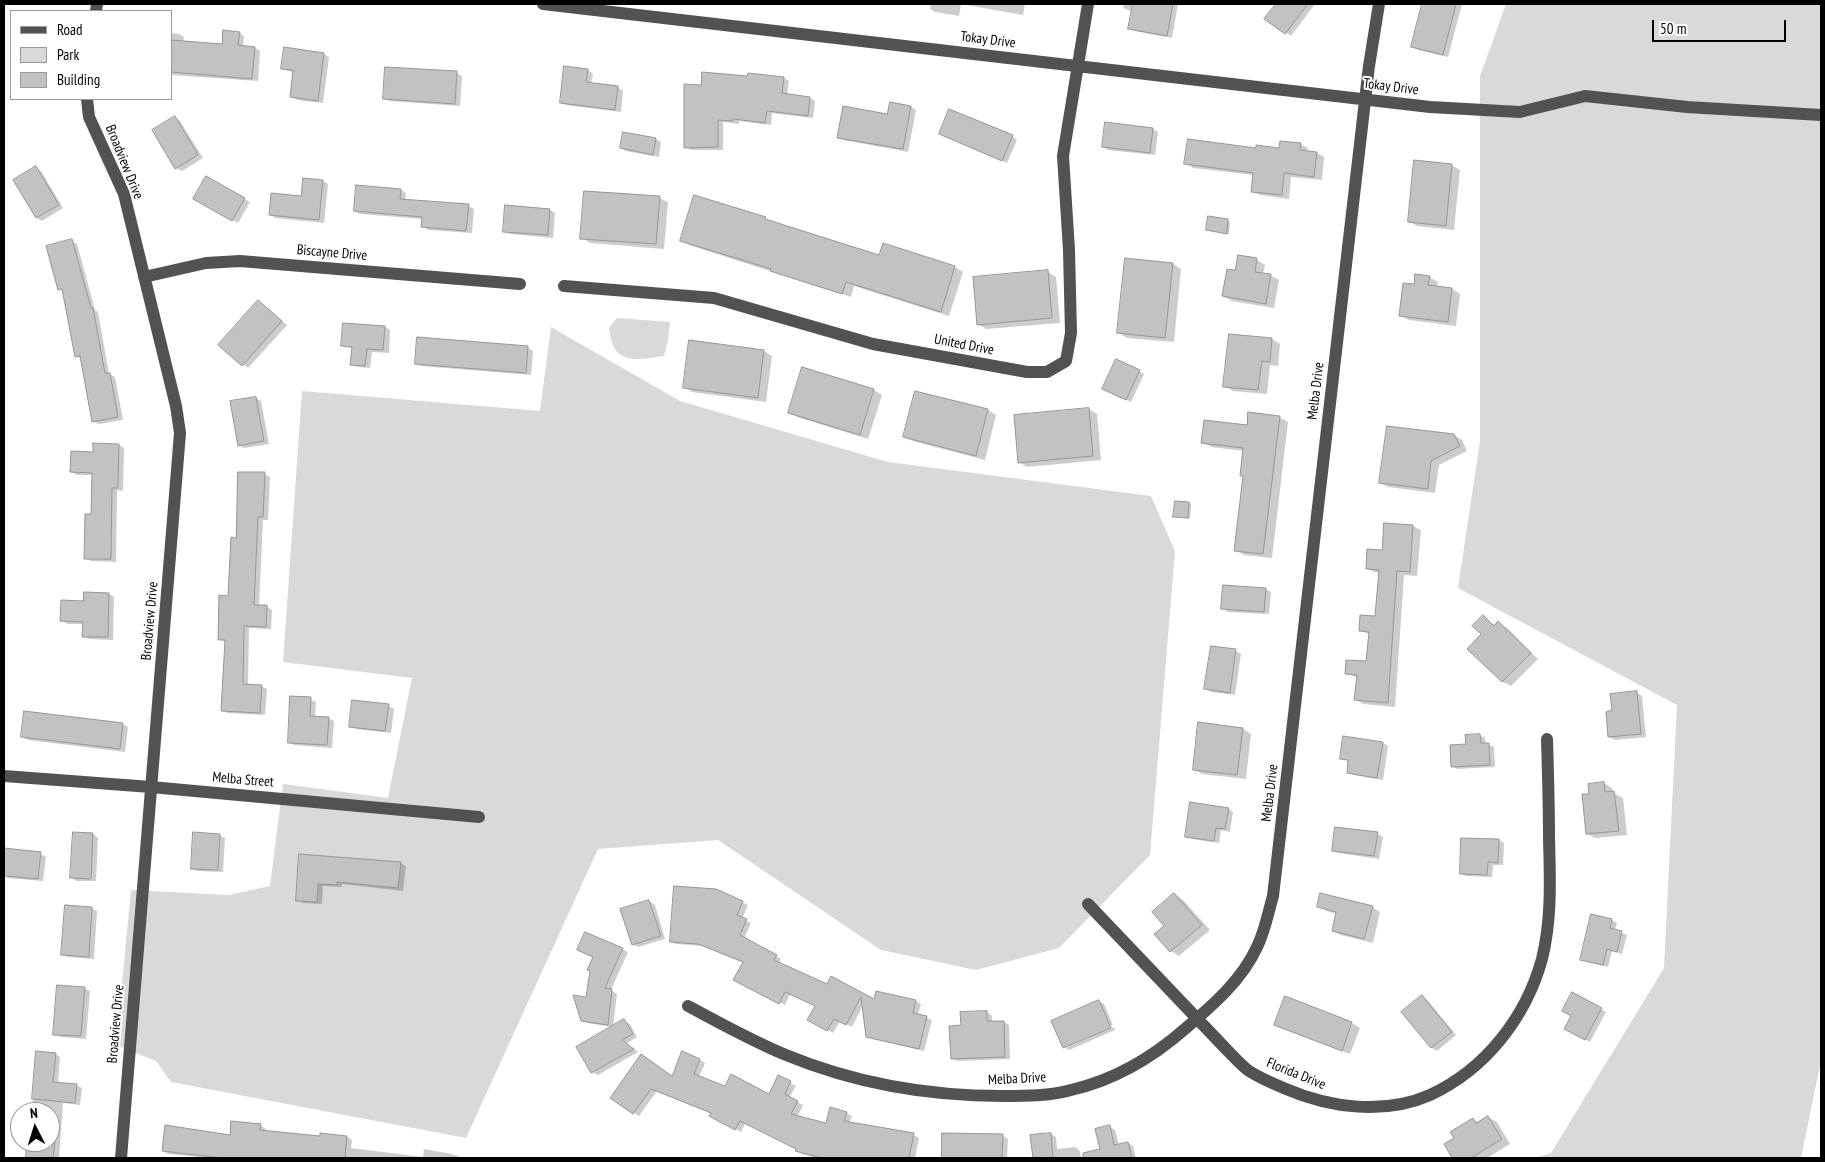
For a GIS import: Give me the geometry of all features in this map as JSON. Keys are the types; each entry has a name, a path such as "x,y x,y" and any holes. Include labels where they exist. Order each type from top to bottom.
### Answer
{"street":[{"name":"Tokay Drive","path":"545,4 1430,107 1520,112 1585,96 1687,107 1821,115"},
{"path":"1078,66 1088,4"},
{"name":"Melba Drive","path":"688,1006 786,1055 850,1078 963,1096 1028,1096 1070,1091 1107,1079 1135,1066 1162,1048 1198,1018 1231,986 1248,966 1258,946 1273,896 1365,99 1379,4"},
{"name":"United Drive","path":"564,286 714,298 873,344 1027,372 1047,372 1066,361 1071,333 1069,250 1063,156 1078,66"},
{"name":"Broadview Drive","path":"86,100 90,117 124,194 176,406 180,433 121,1158"},
{"name":"Biscayne Drive","path":"144,277 206,263 240,261 520,284"},
{"name":"Florida Drive","path":"1088,904 1249,1071 1306,1098 1335,1105 1370,1107 1403,1103 1430,1095 1479,1062 1503,1037 1520,1013 1532,990 1545,941 1550,881 1547,739"},
{"name":"Melba Street","path":"4,776 151,787 478,817"}],"green space":[{"path":"1506,4 1821,4 1821,1060 1801,1158 1536,1158 1551,1153 1664,968 1677,705 1458,588 1480,441 1480,76"},
{"path":"617,318 670,322 664,356 635,359 621,355 615,349 611,340 609,328"},
{"path":"551,327 680,401 888,462 1151,496 1175,551 1150,855 1059,948 976,970 881,950 718,840 598,849 466,1138 171,1082 156,1061 116,1045 131,890 229,895 270,886 283,784 388,798 412,678 283,662 302,391 540,411"}],"building":[{"path":"1133,4 1173,4 1167,36 1128,29"},
{"path":"1276,4 1308,4 1285,34 1264,19"},
{"path":"1422,4 1456,4 1443,55 1411,47"},
{"path":"223,30 240,32 238,45 255,47 252,79 172,72 172,40 222,44"},
{"path":"284,47 324,53 318,101 290,97 293,70 281,69"},
{"path":"564,66 588,69 586,82 618,86 615,110 560,103"},
{"path":"385,67 457,71 455,104 383,99"},
{"path":"702,72 747,76 748,73 784,77 782,93 810,97 808,116 767,111 765,123 734,119 733,121 718,120 718,147 684,148 684,84 701,85"},
{"path":"890,102 911,106 903,149 837,138 843,106 887,114"},
{"path":"949,109 1013,135 1002,161 939,134"},
{"path":"175,116 198,155 175,169 152,130"},
{"path":"1105,122 1153,128 1150,153 1102,147"},
{"path":"623,132 656,138 653,155 620,148"},
{"path":"1188,139 1256,148 1256,145 1279,148 1280,141 1301,143 1300,150 1317,152 1314,177 1284,173 1282,195 1251,192 1253,173 1184,164"},
{"path":"1414,160 1452,164 1446,226 1408,222"},
{"path":"36,166 59,205 36,218 13,180"},
{"path":"206,176 245,198 232,221 193,199"},
{"path":"303,178 323,180 319,220 269,215 271,193 301,196"},
{"path":"356,185 401,189 400,199 469,204 466,231 421,227 422,217 354,211"},
{"path":"584,191 660,196 656,244 580,239"},
{"path":"694,195 879,255 883,243 955,266 941,312 846,282 842,294 770,271 771,269 680,241"},
{"path":"505,205 550,209 548,235 503,232"},
{"path":"1208,216 1228,219 1227,234 1206,230"},
{"path":"72,239 91,308 93,308 105,373 110,373 118,417 92,422 80,356 75,357 62,289 58,290 46,246"},
{"path":"1238,255 1257,258 1255,272 1271,274 1266,304 1222,296 1227,269 1235,270"},
{"path":"1125,258 1173,263 1165,338 1117,333"},
{"path":"1048,270 1052,318 977,325 973,277"},
{"path":"1415,274 1430,276 1428,285 1452,288 1448,322 1399,316 1403,283 1414,284"},
{"path":"258,300 282,321 242,366 218,345"},
{"path":"343,323 385,326 383,350 367,349 365,366 350,365 352,347 341,346"},
{"path":"1229,334 1272,338 1270,362 1262,361 1258,390 1223,387"},
{"path":"417,337 528,346 526,373 415,364"},
{"path":"689,340 764,350 758,398 683,388"},
{"path":"1116,359 1140,370 1126,400 1102,389"},
{"path":"802,367 874,389 860,435 788,413"},
{"path":"915,391 988,409 976,456 903,437"},
{"path":"256,397 264,441 238,446 230,401"},
{"path":"1089,408 1093,456 1018,463 1014,415"},
{"path":"1248,412 1280,416 1263,554 1234,551 1243,476 1240,476 1243,448 1201,443 1204,420 1247,425"},
{"path":"1387,426 1454,434 1460,446 1431,461 1428,489 1379,483"},
{"path":"93,443 119,444 118,488 112,488 111,559 84,559 85,514 91,514 92,473 70,472 71,451 93,452"},
{"path":"238,472 265,472 263,517 258,517 254,605 267,605 266,627 244,626 243,684 262,685 260,713 221,711 225,640 218,640 219,595 228,596 231,537 236,538"},
{"path":"1175,501 1189,502 1188,518 1173,517"},
{"path":"1384,523 1413,525 1410,572 1397,571 1388,703 1354,700 1357,675 1345,674 1346,660 1366,661 1369,632 1359,631 1360,615 1375,616 1379,570 1366,569 1367,549 1382,550"},
{"path":"1223,585 1266,588 1264,612 1221,609"},
{"path":"84,592 109,593 108,637 82,637 83,622 60,621 61,600 83,601"},
{"path":"1483,615 1494,626 1498,621 1531,653 1502,682 1467,649 1481,634 1472,626"},
{"path":"1211,646 1236,649 1230,693 1204,689"},
{"path":"1637,691 1641,734 1608,737 1606,712 1612,710 1610,694"},
{"path":"290,696 311,697 310,716 329,717 327,745 288,743"},
{"path":"352,700 389,704 385,731 349,727"},
{"path":"24,711 123,723 120,749 21,737"},
{"path":"1198,722 1243,728 1237,775 1193,770"},
{"path":"1480,734 1481,743 1489,743 1490,765 1451,767 1450,745 1466,744 1465,735"},
{"path":"1343,736 1383,742 1377,778 1347,773 1348,760 1340,759"},
{"path":"1604,782 1605,792 1614,791 1619,831 1586,834 1582,794 1589,794 1588,784"},
{"path":"1190,802 1229,808 1225,829 1216,828 1214,841 1185,837"},
{"path":"1335,827 1378,832 1374,856 1332,851"},
{"path":"73,832 93,833 91,879 70,878"},
{"path":"193,832 220,834 218,870 191,869"},
{"path":"1461,838 1499,839 1498,863 1488,862 1487,875 1460,874"},
{"path":"4,848 41,852 38,879 4,876"},
{"path":"299,854 401,862 398,888 337,882 337,885 318,884 317,902 296,901"},
{"path":"674,886 716,889 743,901 737,915 747,919 740,935 777,955 774,960 827,984 831,976 874,999 876,991 916,1000 913,1013 927,1016 919,1049 866,1037 861,997 846,1025 834,1019 827,1031 807,1020 815,1006 785,992 779,1004 733,980 743,962 698,944 670,942"},
{"path":"1174,893 1202,925 1170,952 1154,934 1164,926 1152,912"},
{"path":"1320,893 1373,906 1364,939 1332,931 1336,912 1317,907"},
{"path":"649,900 661,936 632,945 620,909"},
{"path":"65,905 92,907 89,957 61,955"},
{"path":"1591,914 1612,919 1610,928 1622,931 1617,952 1607,949 1603,965 1580,960"},
{"path":"585,932 623,948 605,988 612,989 608,1025 581,1021 573,995 586,997 590,971 587,970 593,957 577,950"},
{"path":"57,985 85,987 81,1036 53,1035"},
{"path":"1572,992 1602,1008 1585,1040 1564,1029 1571,1016 1562,1011"},
{"path":"1422,995 1452,1032 1431,1048 1401,1012"},
{"path":"1285,996 1352,1022 1342,1051 1274,1025"},
{"path":"1099,1000 1111,1028 1063,1048 1051,1021"},
{"path":"987,1011 987,1021 1004,1021 1005,1057 951,1059 949,1026 961,1025 960,1012"},
{"path":"624,1019 633,1034 622,1040 634,1049 591,1073 576,1047"},
{"path":"36,1051 56,1053 53,1082 77,1084 75,1103 32,1099"},
{"path":"682,1051 700,1059 694,1074 725,1086 731,1074 769,1094 778,1075 791,1081 785,1094 798,1101 791,1114 826,1123 830,1107 847,1112 844,1121 914,1133 909,1158 821,1158 795,1151 796,1149 740,1121 735,1130 709,1116 711,1113 651,1089 633,1114 610,1098 641,1054 672,1076"},
{"path":"1488,1116 1502,1139 1471,1158 1452,1158 1444,1144 1454,1138 1450,1132 1473,1118 1476,1123"},
{"path":"231,1121 261,1124 260,1130 320,1136 320,1133 347,1136 345,1158 222,1158 162,1151 165,1125 230,1135"},
{"path":"1110,1125 1114,1145 1128,1142 1132,1158 1083,1158 1083,1153 1100,1149 1095,1129"},
{"path":"942,1133 1003,1134 1002,1158 942,1158"},
{"path":"1051,1133 1053,1158 1033,1158 1030,1135"},
{"path":"26,1152 54,1152 53,1158 26,1158"}]}
